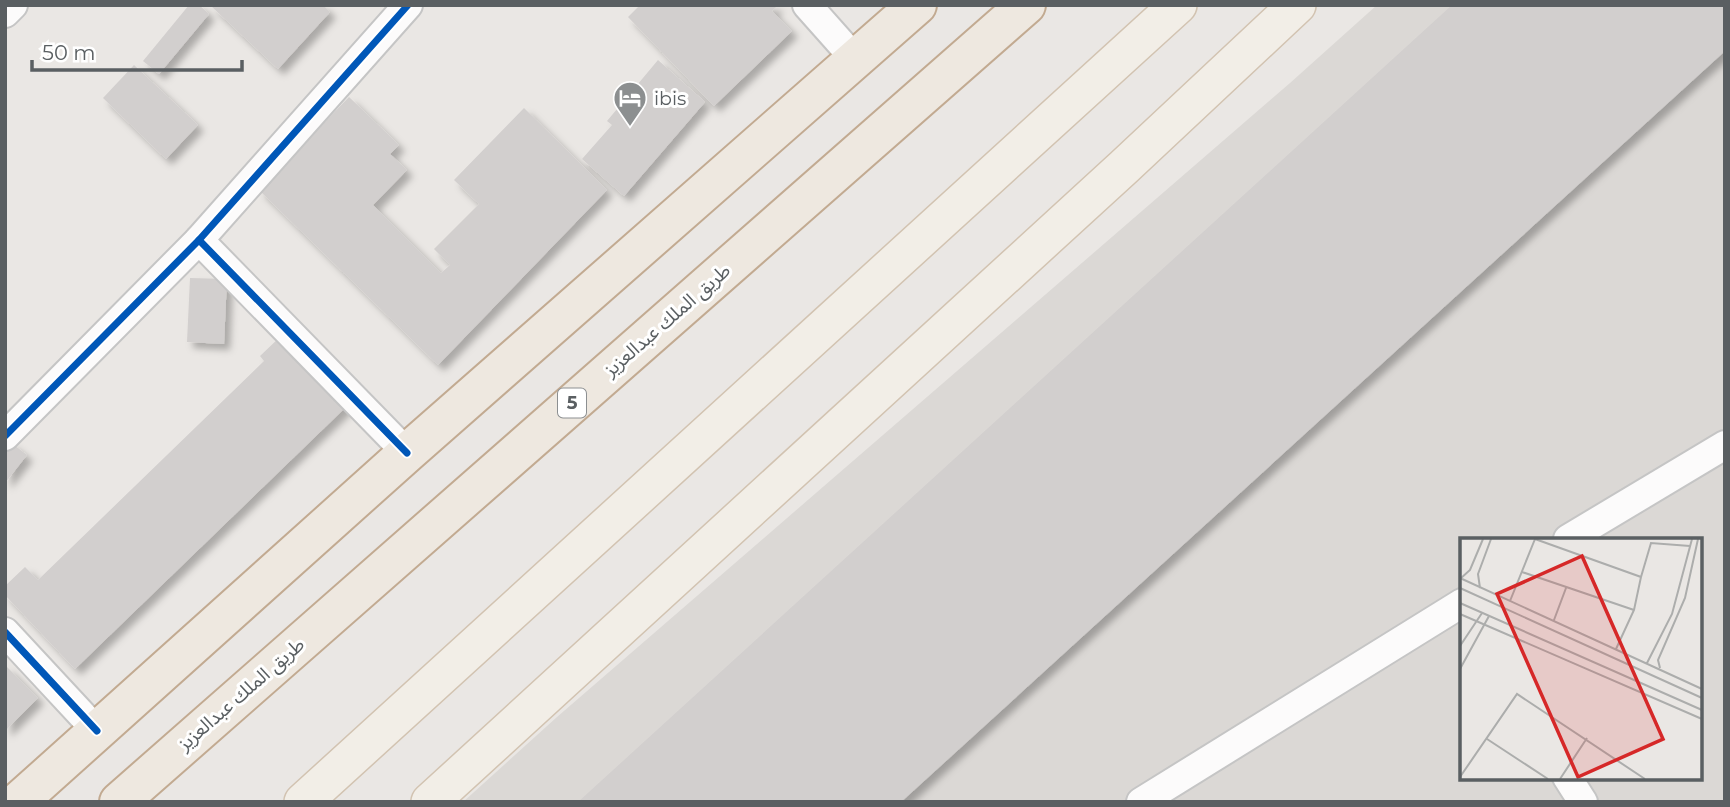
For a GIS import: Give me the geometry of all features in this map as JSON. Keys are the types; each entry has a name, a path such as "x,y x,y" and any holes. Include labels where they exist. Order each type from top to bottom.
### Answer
{"highway":[{"path":"18,802 407,453 917,5"},
{"name":"طريق الملك عبدالعزيز","path":"119,802 1026,5"}],"main road":[{"path":"303,802 1178,5"},
{"path":"430,802 1124,167 1297,5"}],"street":[{"path":"5,13 13,5"},
{"path":"5,436 199,240 408,5"},
{"path":"807,5 855,59"},
{"path":"199,240 407,453"},
{"path":"1570,538 1725,445"},
{"path":"1142,802 1460,609"},
{"path":"5,632 97,731"},
{"path":"1568,779 1583,802"}],"shaded area":[{"path":"1377,5 1725,5 1725,802 463,802 557,717"}],"building":[{"path":"189,5 199,5 209,14 159,74 143,61"},
{"path":"210,5 323,5 330,12 278,69"},
{"path":"640,5 778,5 772,11 792,31 714,106 628,17"},
{"path":"1452,5 1725,5 1725,51 901,802 578,802"},
{"path":"658,60 705,102 624,196 582,159 612,125 607,121"},
{"path":"134,65 198,125 166,159 103,98"},
{"path":"349,97 399,145 390,154 407,170 373,205 441,273 450,265 434,249 479,204 454,180 524,108 607,190 438,365 259,190"},
{"path":"190,278 227,279 224,344 187,342"},
{"path":"281,336 348,405 75,669 5,595 5,586 25,567 38,580 264,361 260,356"},
{"path":"10,442 27,455 5,483 5,447"},
{"path":"5,665 38,698 5,731"}],"cycle path":[{"path":"5,436 199,240 408,5"},
{"path":"199,240 407,453"},
{"path":"5,632 97,731"}],"place":[{"name":"ibis","path":"630,128"}]}
